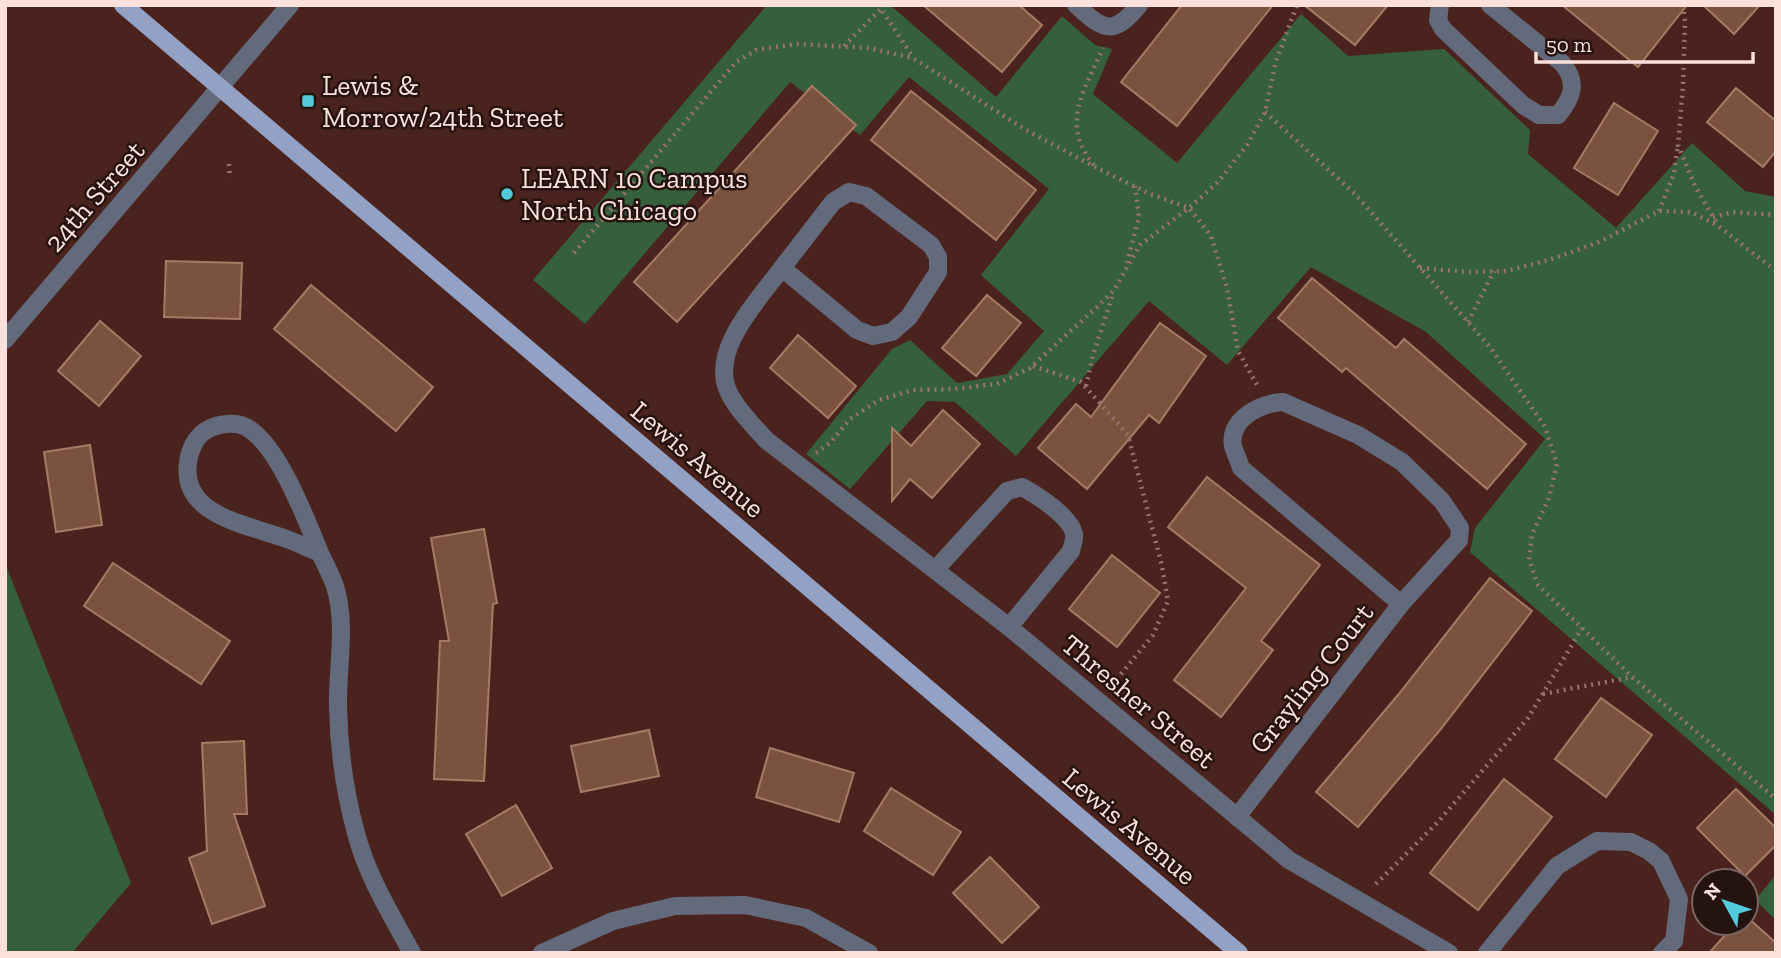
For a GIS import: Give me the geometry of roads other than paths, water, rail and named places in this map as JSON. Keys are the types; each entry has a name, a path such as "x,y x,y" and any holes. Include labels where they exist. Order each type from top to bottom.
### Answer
{"main road":[{"name":"Lewis Avenue","path":"123,5 1239,953"}],"street":[{"name":"24th Street","path":"5,340 290,5"},
{"path":"1076,5 1097,24 1112,27 1126,21 1139,5"},
{"path":"1440,5 1438,20 1443,29 1523,105 1538,115 1558,114 1567,104 1572,88 1570,74 1562,63 1490,5"},
{"path":"849,192 866,196 931,245 937,257 938,272 909,317 892,332 873,336 856,330 782,268 834,202 849,192"},
{"name":"Thresher Street","path":"782,268 731,338 723,366 727,391 766,440 1009,627 1289,860 1449,953"},
{"name":"Grayling Court","path":"1237,817 1401,604 1459,540 1460,528 1442,501 1402,462 1358,435 1283,402 1267,403 1249,412 1238,426 1233,443 1241,468 1401,604"},
{"path":"320,553 283,537 222,518 203,505 192,492 187,477 192,447 203,432 222,424 244,426 265,443 299,501 335,587 340,625 338,707 343,771 356,834 369,873 412,953"},
{"path":"936,569 1007,491 1022,488 1036,495 1070,523 1075,536 1071,551 1009,627"},
{"path":"1487,953 1557,866 1597,841 1631,842 1661,861 1679,900 1674,941 1662,953"},
{"path":"542,953 613,921 675,906 745,905 806,918 869,953"}],"place":[{"name":"Lewis & Morrow/24th Street","path":"308,101"},
{"name":"LEARN 10 Campus North Chicago","path":"507,194"}]}
